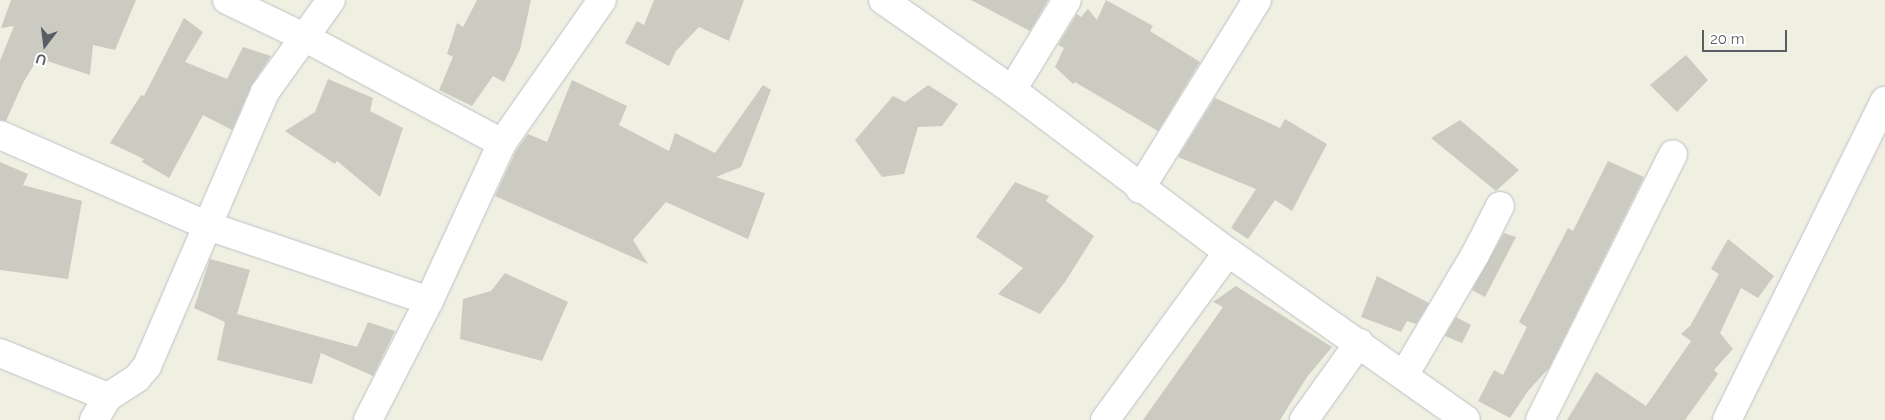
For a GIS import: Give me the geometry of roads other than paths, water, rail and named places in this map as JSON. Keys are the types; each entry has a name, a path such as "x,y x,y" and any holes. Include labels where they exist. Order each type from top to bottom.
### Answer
{"street":[{"path":"227,0 304,37 502,143"},
{"path":"94,420 108,397 137,378 147,366 208,226 245,133 265,92 331,0"},
{"path":"368,420 429,301 502,143 602,0"},
{"path":"883,0 1012,90 1140,189 1360,343 1466,420"},
{"path":"1012,90 1067,0"},
{"path":"1140,189 1257,0"},
{"path":"1727,420 1885,101"},
{"path":"0,134 208,226 429,301"},
{"path":"1540,420 1673,154"},
{"path":"1404,375 1475,256 1500,206"},
{"path":"1104,420 1228,252"},
{"path":"1304,420 1360,343"},
{"path":"0,353 108,397"}]}
